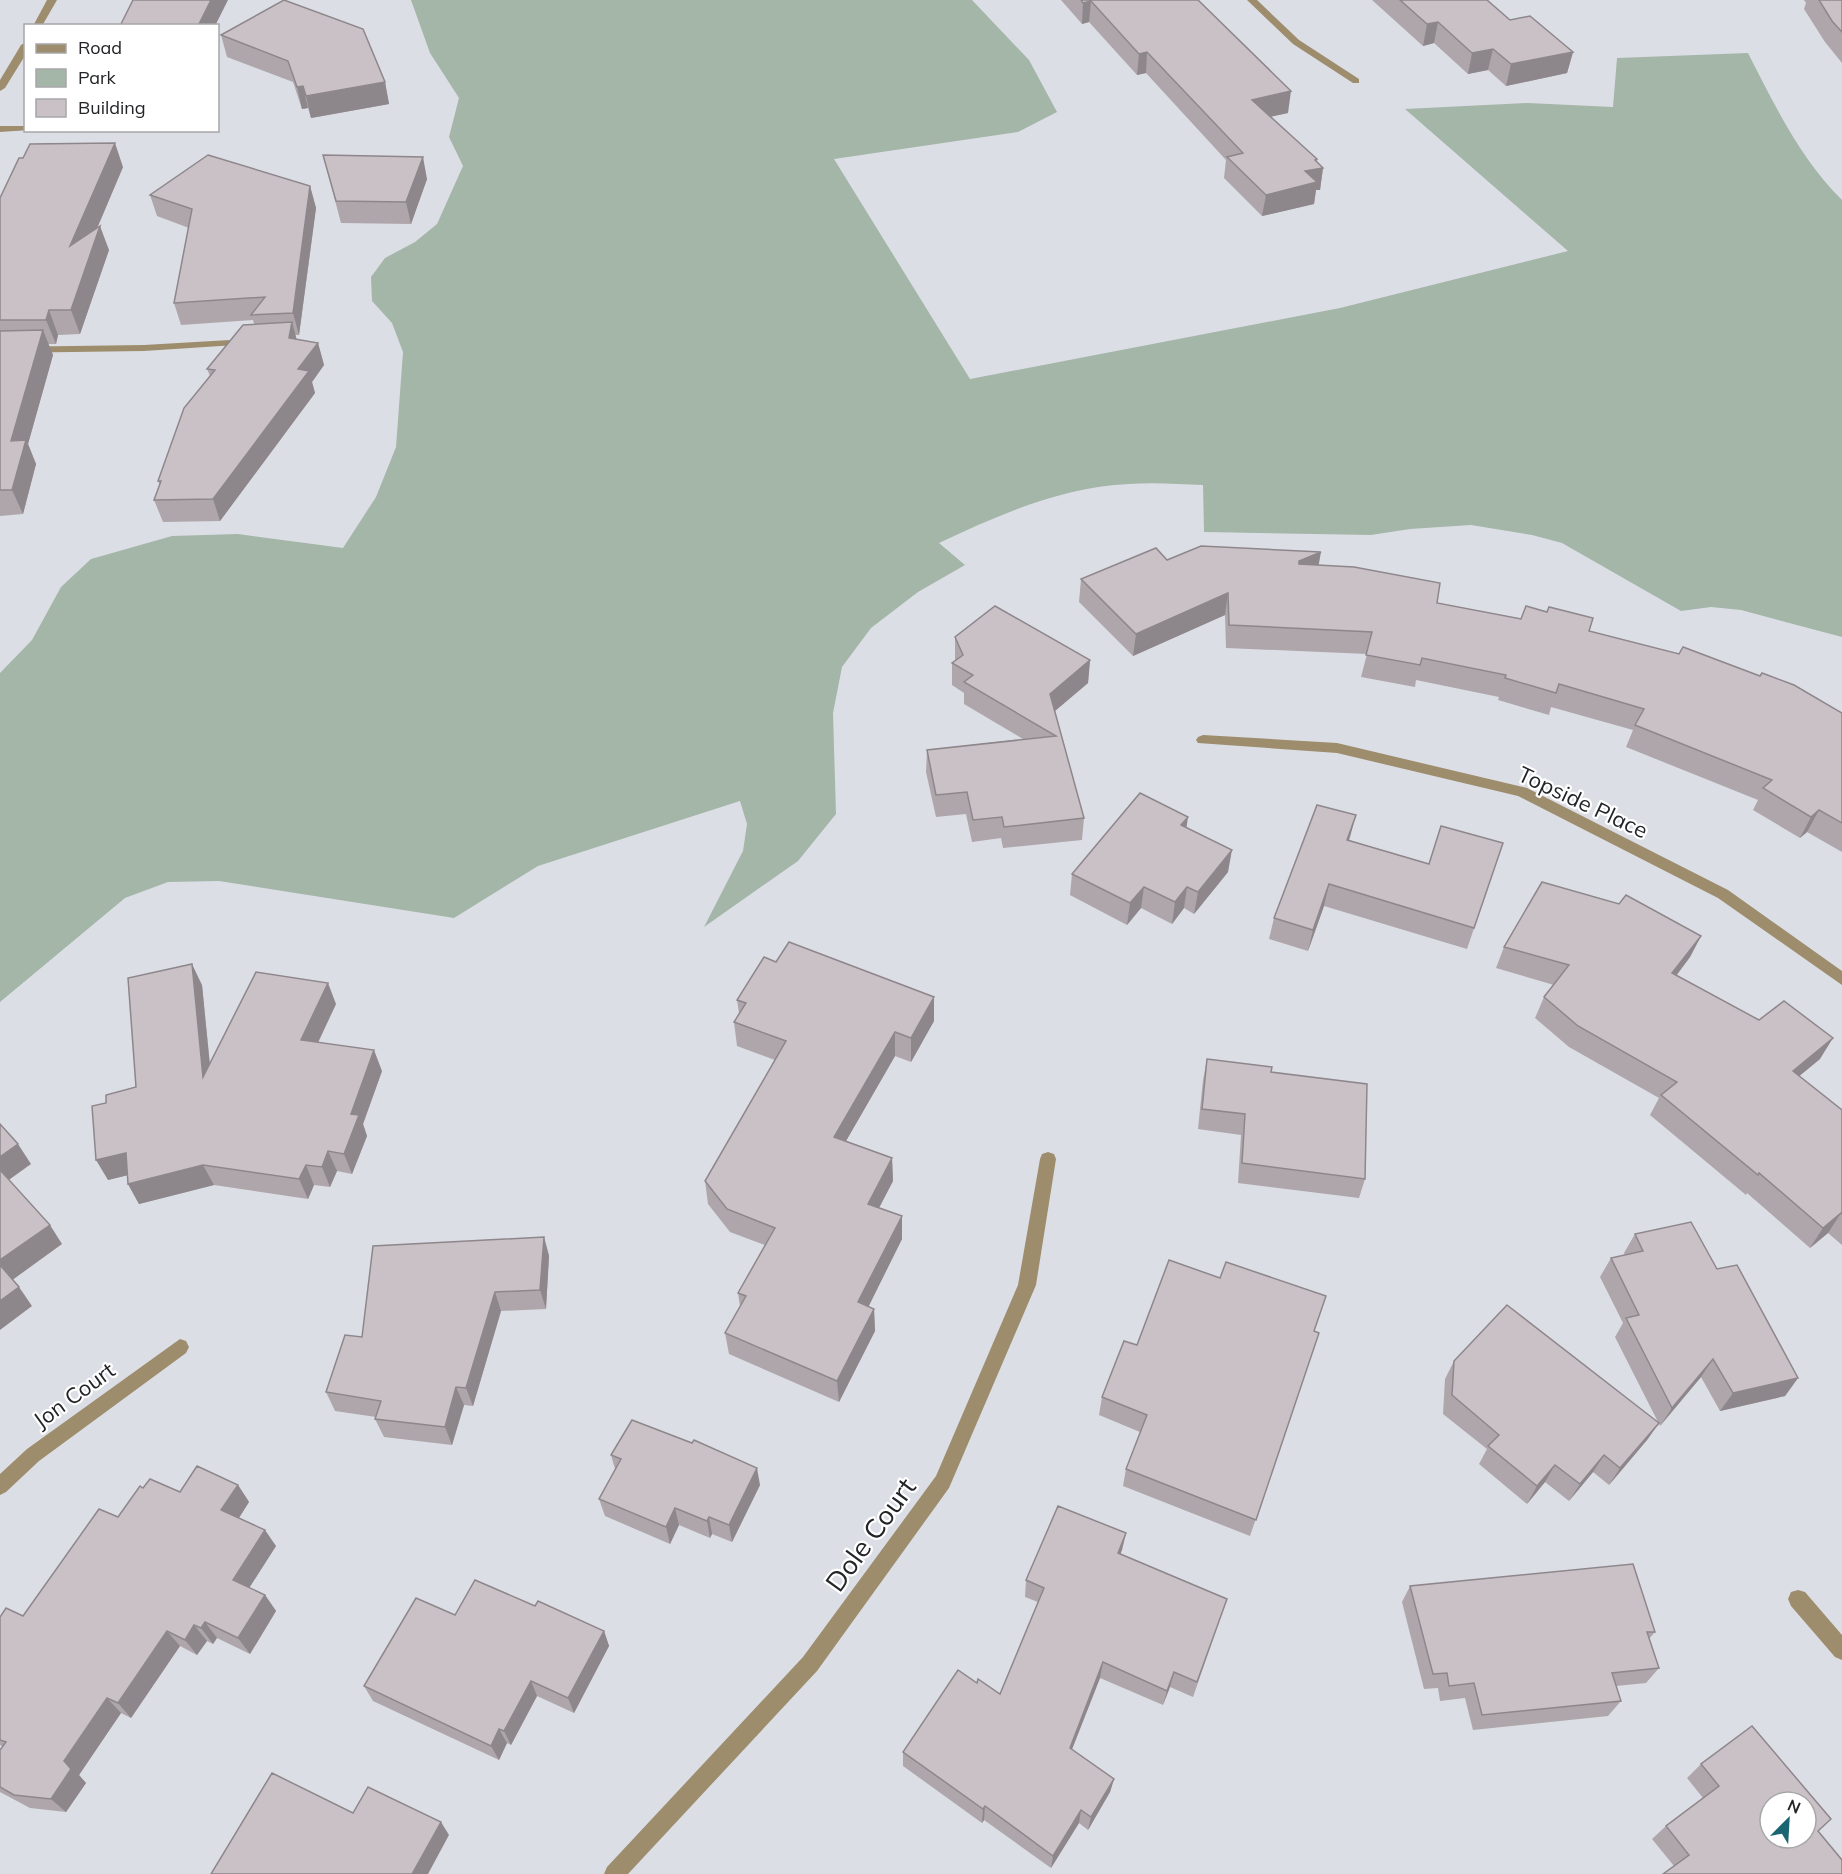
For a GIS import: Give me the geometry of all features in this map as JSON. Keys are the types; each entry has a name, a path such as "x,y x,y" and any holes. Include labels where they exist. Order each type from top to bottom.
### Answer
{"street":[{"path":"38,24 52,0"},
{"path":"1252,0 1296,42 1356,81"},
{"path":"0,88 24,48"},
{"path":"0,129 24,129"},
{"path":"0,350 144,348 262,342"},
{"name":"Topside Place","path":"1203,740 1337,748 1522,792 1723,894 1842,979"},
{"name":"Dole Court","path":"614,1874 810,1664 943,1482 1026,1285 1048,1159"},
{"name":"Jon Court","path":"0,1486 33,1455 180,1347"},
{"path":"1798,1599 1842,1650"}],"green space":[{"path":"411,0 972,0 1029,60 1057,112 1018,132 834,159 970,379 1340,308 1568,251 1405,109 1528,103 1613,107 1617,58 1748,53 1801,149 1842,200 1842,637 1741,610 1711,607 1681,611 1562,543 1532,535 1471,525 1410,529 1371,535 1204,532 1203,485 1138,483 1104,486 1031,504 939,543 965,565 918,592 871,628 842,667 833,713 836,814 798,861 704,927 743,851 747,824 740,801 538,866 454,918 219,881 168,882 125,898 0,1002 0,673 32,640 61,587 91,559 172,536 238,534 343,548 376,497 396,447 403,352 392,323 372,301 371,277 385,258 415,242 437,224 463,166 449,137 459,98 430,53"}],"building":[{"path":"133,0 211,0 199,24 121,24"},
{"path":"284,0 363,29 385,82 306,96 303,86 297,87 288,61 221,35"},
{"path":"1081,0 1198,0 1291,91 1252,100 1317,159 1315,160 1323,168 1305,171 1317,182 1266,195 1227,157 1243,153 1147,52 1139,54 1091,1 1083,3"},
{"path":"1400,0 1487,0 1510,20 1530,16 1573,52 1511,64 1493,49 1472,53 1438,22 1427,24"},
{"path":"1819,0 1842,0 1842,32 1832,21"},
{"path":"115,143 70,246 100,226 71,310 49,310 46,320 0,320 0,198 19,158 23,158 30,144"},
{"path":"208,155 310,186 293,313 251,315 265,297 174,303 192,209 150,195"},
{"path":"323,155 423,157 406,202 336,201"},
{"path":"292,322 289,338 318,343 298,369 309,371 213,499 154,500 161,481 158,481 184,408 215,370 207,369 243,325"},
{"path":"43,330 11,441 26,440 12,490 0,490 0,331"},
{"path":"1201,546 1321,552 1299,561 1299,564 1354,567 1440,583 1437,603 1521,619 1526,606 1547,612 1549,607 1593,618 1589,631 1679,654 1683,647 1760,676 1762,673 1794,685 1842,713 1842,823 1819,810 1811,817 1763,788 1772,780 1635,725 1644,709 1559,684 1556,693 1505,678 1506,675 1422,658 1420,665 1366,655 1372,632 1229,625 1228,593 1136,634 1081,579 1156,548 1167,560"},
{"path":"995,606 1090,660 1050,694 1084,818 1004,827 1002,817 973,820 967,792 936,795 927,750 1056,736 964,682 973,675 952,663 963,655 955,637"},
{"path":"1140,793 1188,817 1181,825 1232,850 1198,892 1187,887 1175,902 1144,887 1130,903 1072,874"},
{"path":"1317,805 1356,815 1347,840 1429,864 1441,826 1503,843 1474,928 1329,884 1313,930 1274,918"},
{"path":"1542,882 1619,904 1626,895 1701,936 1672,973 1759,1020 1784,1001 1833,1038 1793,1071 1842,1110 1842,1214 1823,1228 1759,1173 1758,1175 1661,1095 1677,1082 1578,1026 1544,997 1569,965 1504,947"},
{"path":"789,942 934,997 911,1038 895,1032 834,1137 892,1158 868,1204 902,1216 858,1302 874,1309 837,1381 725,1333 746,1296 738,1293 775,1228 727,1209 705,1181 786,1041 734,1022 746,1003 737,1000 764,957 776,962"},
{"path":"192,964 203,1077 256,972 328,983 301,1040 374,1050 351,1114 359,1115 344,1154 328,1151 322,1167 306,1165 299,1179 203,1165 128,1184 126,1153 96,1160 92,1106 106,1103 106,1095 136,1087 128,978"},
{"path":"1207,1059 1272,1067 1271,1072 1367,1084 1365,1179 1242,1163 1245,1114 1202,1109"},
{"path":"0,1124 18,1144 0,1157"},
{"path":"0,1170 50,1225 0,1260"},
{"path":"1691,1222 1717,1269 1737,1265 1798,1378 1733,1393 1713,1359 1672,1408 1626,1318 1639,1315 1611,1258 1643,1251 1635,1234"},
{"path":"544,1237 540,1290 495,1292 466,1388 456,1387 445,1427 375,1419 381,1401 326,1392 345,1335 362,1337 373,1246"},
{"path":"1169,1260 1220,1278 1226,1262 1326,1296 1314,1331 1319,1333 1256,1520 1126,1469 1147,1415 1102,1397 1124,1341 1137,1345"},
{"path":"0,1265 19,1287 0,1301"},
{"path":"1507,1305 1659,1423 1620,1468 1604,1455 1580,1484 1555,1465 1537,1486 1488,1446 1499,1435 1452,1395 1454,1361"},
{"path":"632,1420 692,1443 694,1440 757,1468 729,1525 709,1517 707,1521 675,1508 666,1527 599,1499 621,1459 611,1455"},
{"path":"197,1466 238,1485 221,1510 265,1530 233,1580 265,1595 238,1638 205,1622 201,1628 194,1625 185,1640 167,1631 118,1703 107,1698 64,1761 71,1769 51,1799 14,1795 0,1787 0,1750 6,1742 0,1740 0,1617 6,1608 23,1616 99,1509 118,1517 140,1486 143,1488 150,1479 180,1492"},
{"path":"1058,1506 1126,1533 1118,1553 1227,1599 1197,1682 1174,1672 1167,1691 1103,1662 1070,1748 1114,1779 1091,1817 1081,1810 1053,1856 985,1806 983,1809 903,1752 958,1670 977,1683 978,1679 1000,1694 1044,1588 1026,1580"},
{"path":"1633,1564 1655,1632 1647,1632 1659,1668 1612,1673 1621,1701 1482,1715 1474,1683 1449,1686 1447,1673 1433,1674 1410,1586"},
{"path":"475,1580 535,1606 538,1601 604,1631 568,1698 531,1681 504,1731 499,1729 491,1746 364,1686 416,1598 455,1615"},
{"path":"1752,1726 1806,1790 1758,1790 1758,1850 1818,1850 1818,1831 1842,1860 1842,1874 1663,1874 1689,1855 1666,1826 1719,1786 1701,1764"},
{"path":"272,1773 353,1813 368,1787 441,1822 412,1874 211,1874"},
{"path":"1818,1804 1831,1819 1818,1831"}]}
